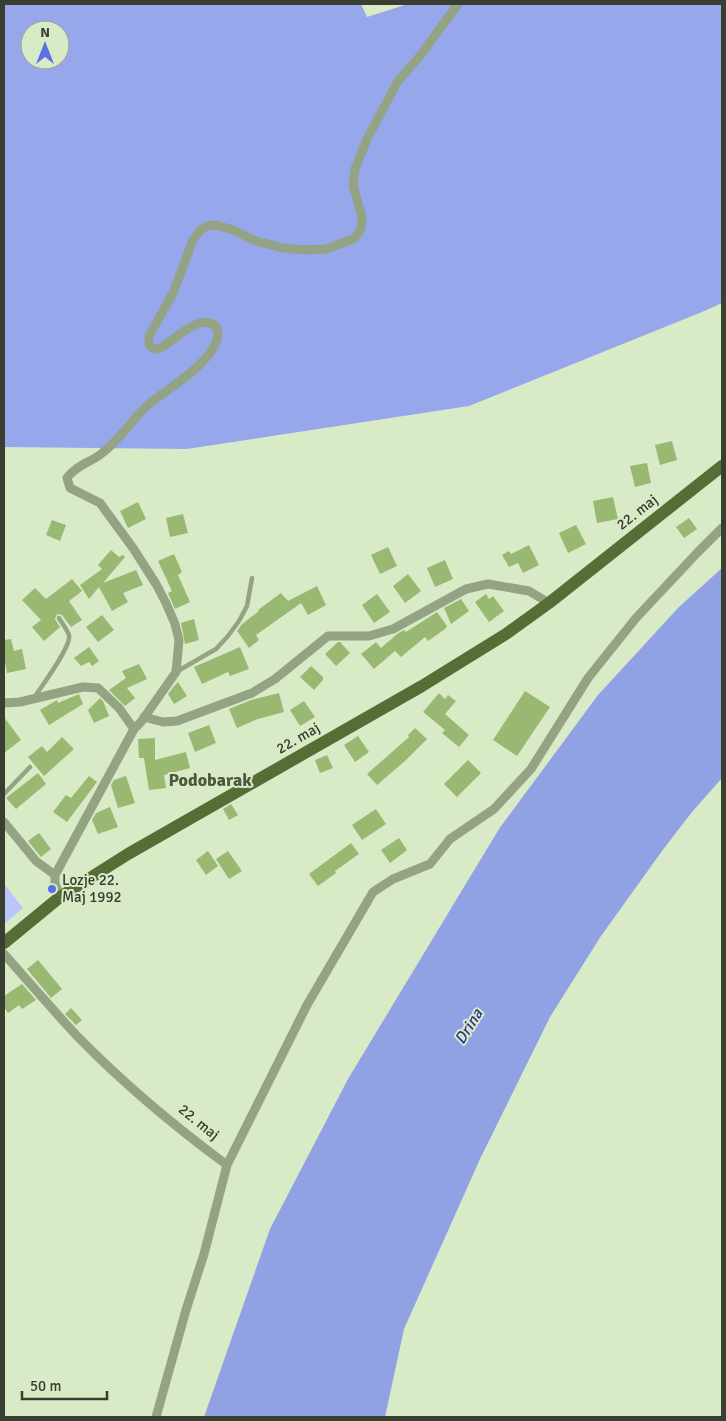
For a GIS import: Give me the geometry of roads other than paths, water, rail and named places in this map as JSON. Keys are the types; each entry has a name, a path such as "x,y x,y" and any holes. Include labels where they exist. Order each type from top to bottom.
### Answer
{"main road":[{"name":"22. maj","path":"4,943 60,897 128,854 422,686 506,634 549,603 722,466"}],"street":[{"path":"60,897 55,882 55,875 134,729 176,672 179,640 175,624 166,603 134,548 100,504 70,488 67,478 70,474 101,454 149,404 186,377 200,364 217,341 217,328 211,323 206,322 192,326 158,349 153,349 149,344 149,336 173,293 193,240 200,230 207,226 216,225 274,246 304,250 326,249 355,238 361,228 362,218 353,184 355,169 367,139 398,81 420,56 458,4"},
{"path":"156,1417 204,1254 227,1165 307,1004 373,892 393,879 430,864 450,839 494,809 531,769 588,678 636,618 722,528"},
{"path":"144,717 163,722 177,721 252,693 275,679 328,636 368,636 393,629 466,589 488,584 520,589 529,591 549,603"},
{"path":"4,702 20,702 83,687 98,688 119,708 134,729"},
{"path":"4,822 36,861 55,875"},
{"name":"22. maj","path":"4,954 77,1035 138,1094 227,1165"}],"lane":[{"path":"176,672 216,649 228,636 246,606 252,578"},
{"path":"33,699 61,658 68,643 70,636 59,618"},
{"path":"4,794 30,768"}],"water":[{"name":"Drina","path":"722,568 722,778 692,812 662,851 601,936 550,1017 480,1159 404,1329 385,1417 204,1417 270,1229 348,1079 499,829 598,695 679,607"}],"place":[{"name":"Lozje 22. Maj 1992","path":"52,889"}],"district":[{"name":"Podobarak","path":"210,780"}]}
